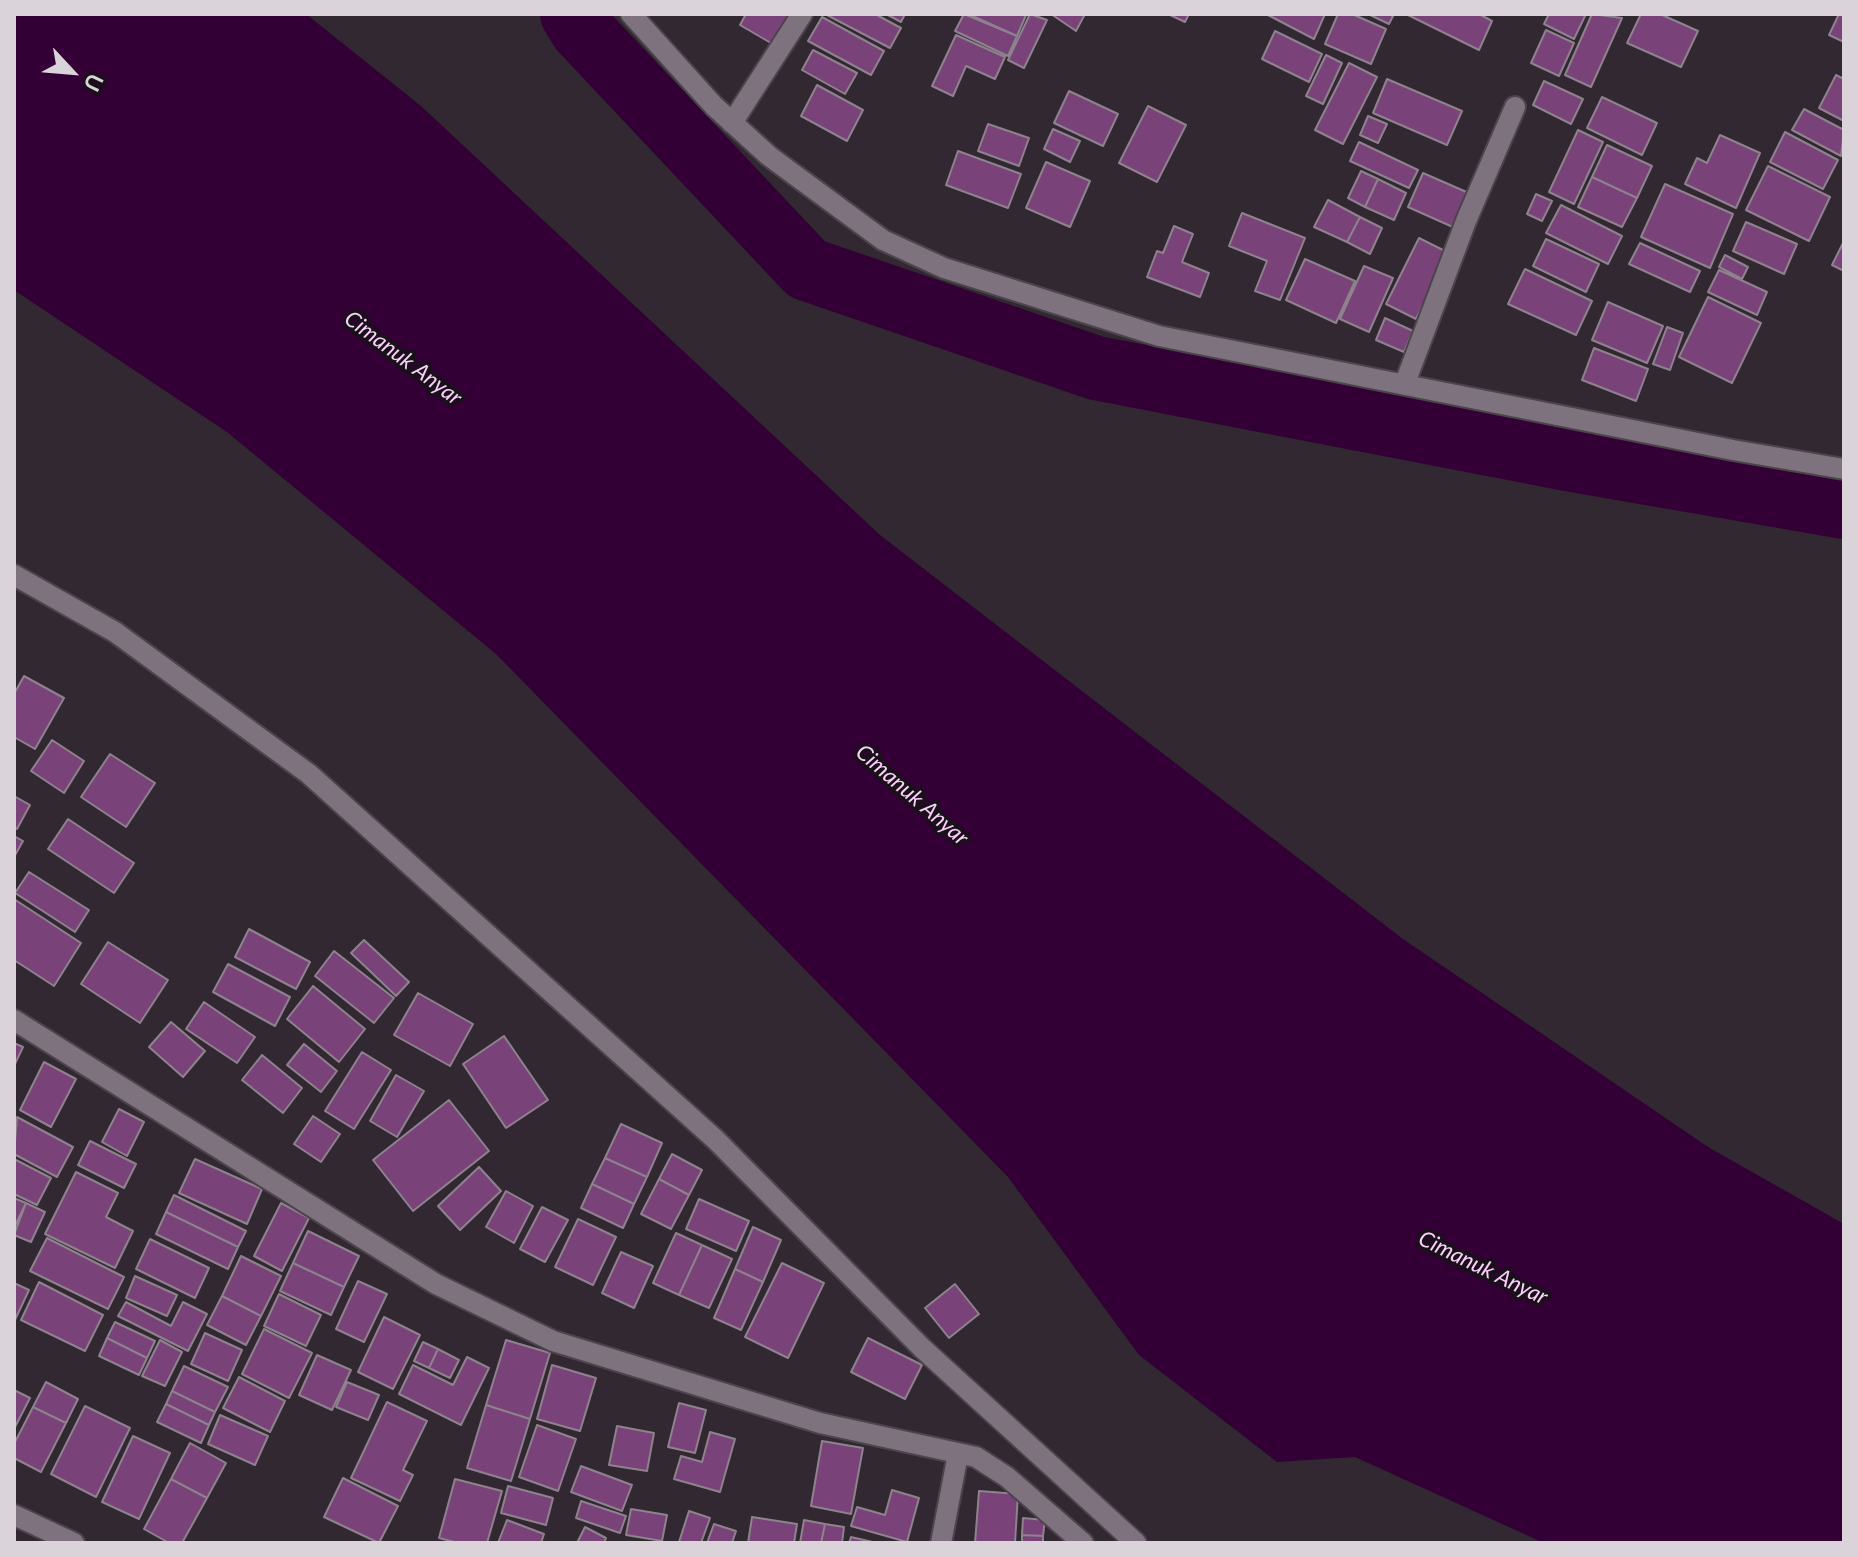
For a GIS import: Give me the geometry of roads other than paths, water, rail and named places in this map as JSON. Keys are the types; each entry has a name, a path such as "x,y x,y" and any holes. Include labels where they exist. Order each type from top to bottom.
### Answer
{"street":[{"path":"631,14 732,123 769,156 883,240 944,268 1159,336 1733,450 1844,469"},
{"path":"732,123 802,14"},
{"path":"1405,383 1466,221 1515,107"},
{"path":"14,575 115,632 309,774 716,1140 922,1348 1136,1543"},
{"path":"14,1020 436,1284 553,1341 820,1423 988,1463 1083,1543"},
{"path":"941,1543 958,1454"},
{"path":"14,1515 74,1543"}],"water":[{"name":"Cimanuk Anyar","path":"14,14 306,14 421,106 880,535 1403,939 1708,1147 1844,1224 1844,1543 1544,1543 1355,1457 1277,1462 1139,1355 1008,1177 496,654 227,432 14,290"}],"waterway":[{"path":"572,14 581,29 807,269 1096,368 1573,460 1844,507"}]}
